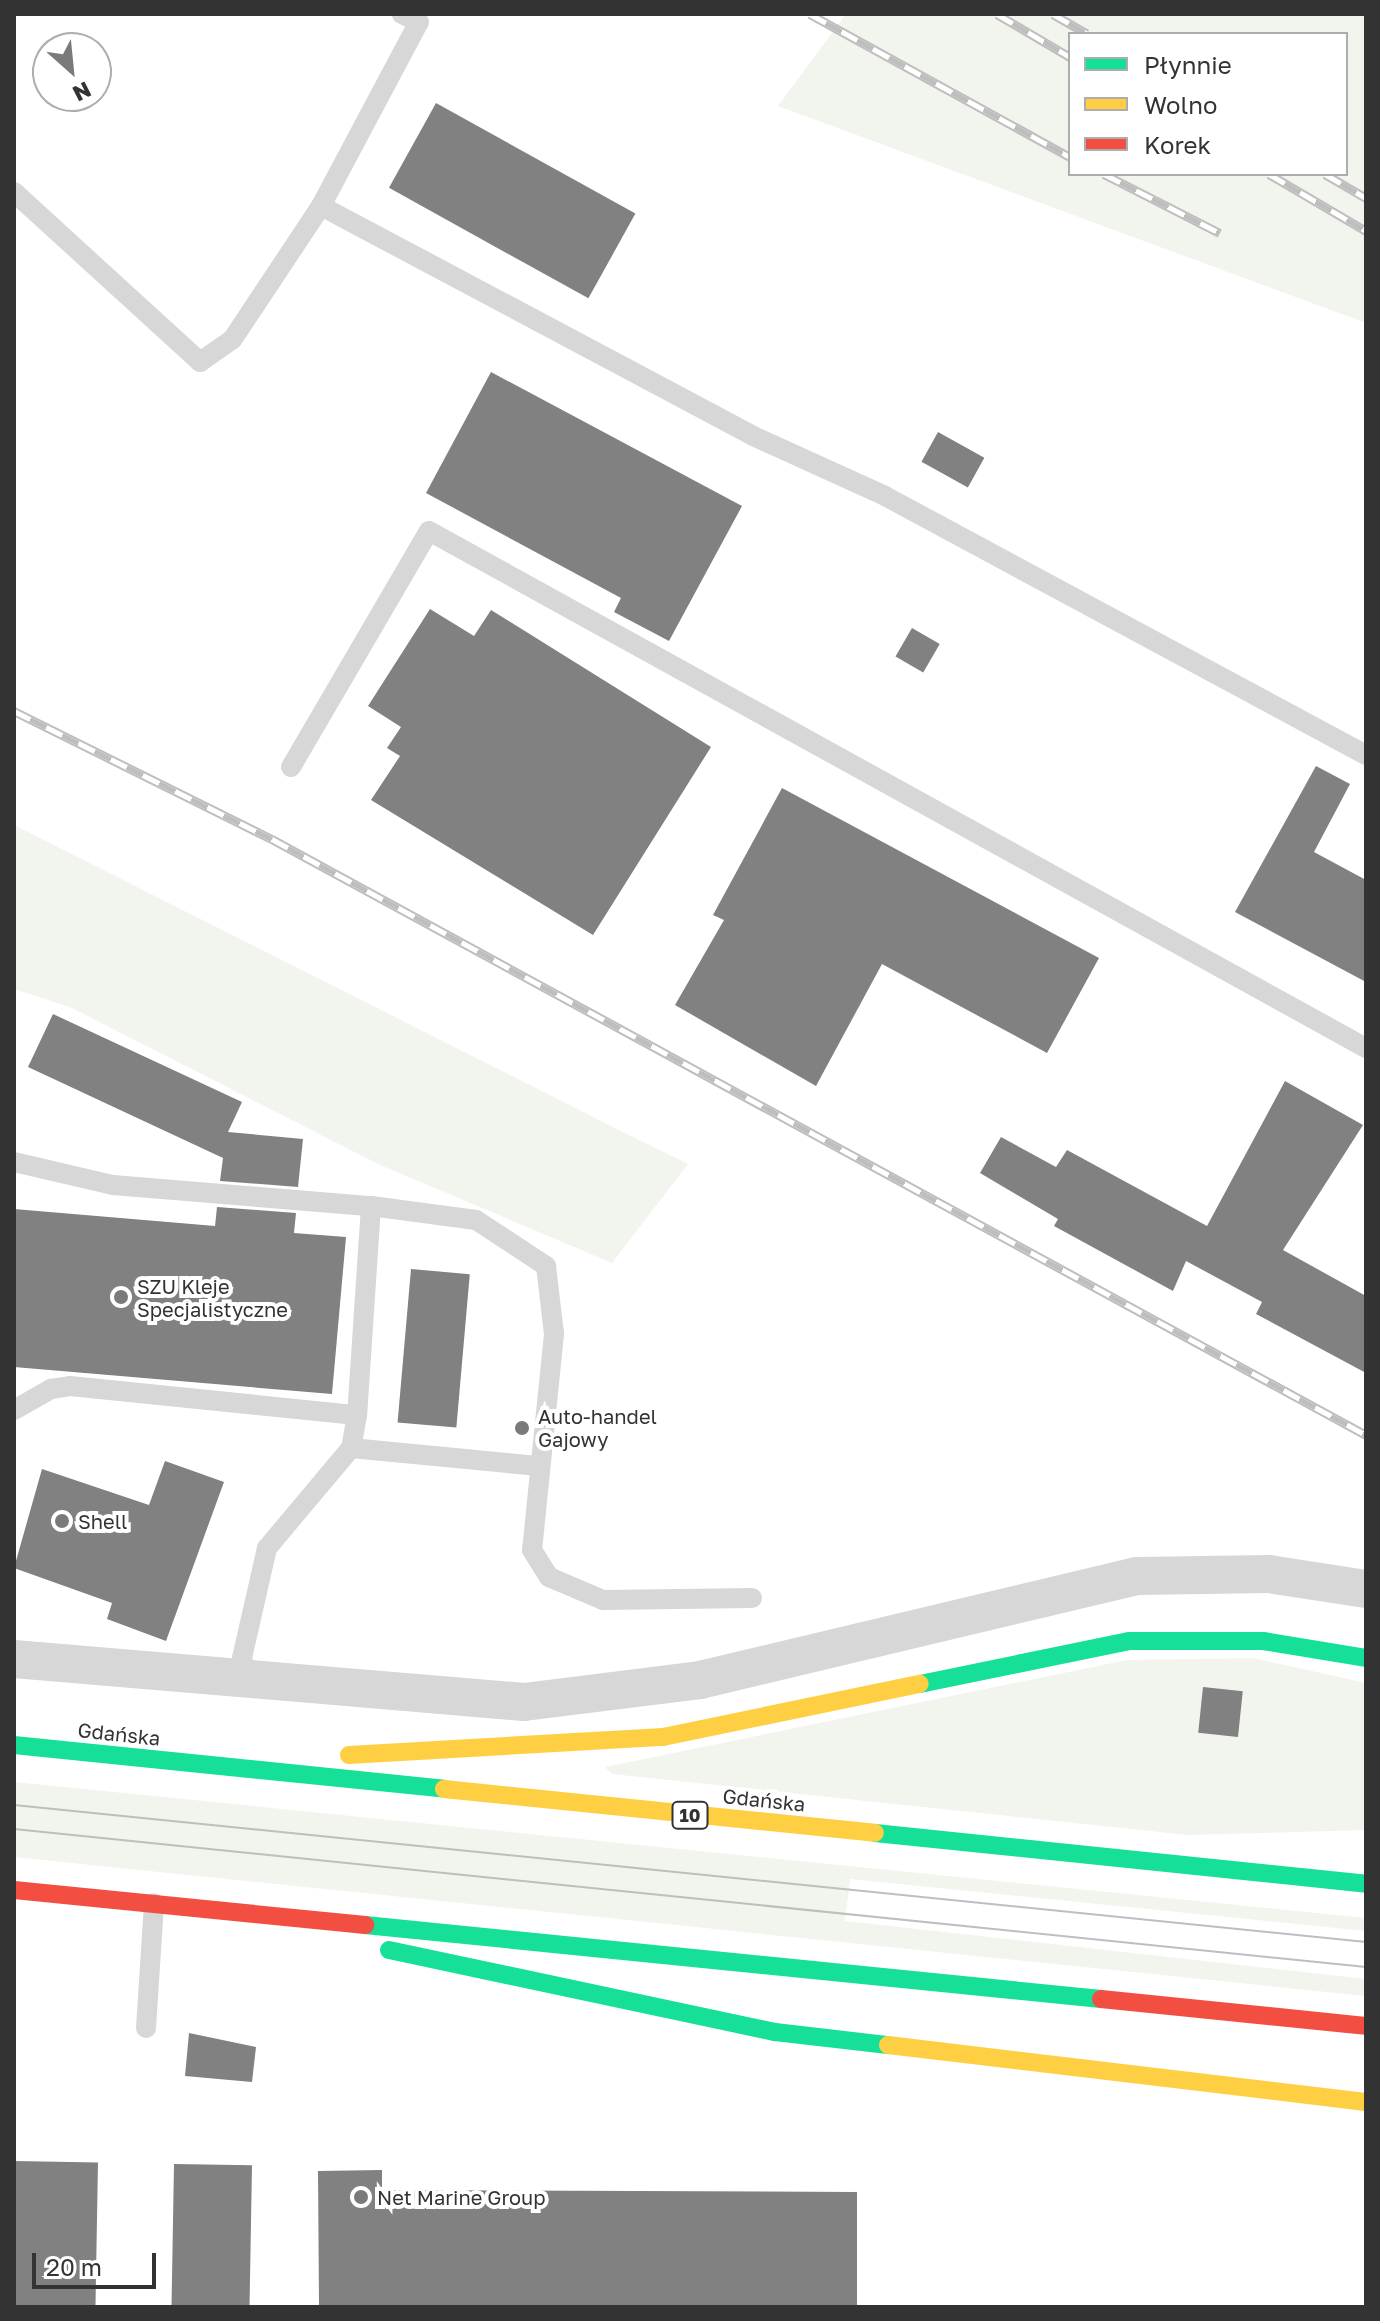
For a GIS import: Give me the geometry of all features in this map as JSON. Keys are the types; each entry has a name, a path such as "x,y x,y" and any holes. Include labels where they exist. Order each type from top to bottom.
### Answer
{"main road":[{"path":"113,1756 461,1754 617,1742 774,1717 1129,1641 1322,1647 1366,1658"},
{"name":"Gdańska","path":"14,1745 1366,1884"},
{"path":"1234,1871 1337,1858"},
{"path":"14,1890 1366,2026"},
{"path":"227,1910 775,2032 1083,2065 1366,2102"}],"street":[{"path":"14,1659 471,1701 574,1699 700,1680 1137,1576 1269,1574 1366,1589"}],"lane":[{"path":"14,192 200,362 232,340 321,206 419,22 402,14"},
{"path":"321,206 753,436 885,496 1366,755"},
{"path":"291,767 429,531 1366,1048"},
{"path":"14,1162 113,1185 371,1206 476,1220 546,1266 554,1334 532,1550 549,1577 576,1595 752,1598"},
{"path":"248,1682 242,1658 267,1548 351,1448 357,1415 371,1206"},
{"path":"14,1410 70,1386 357,1415"},
{"path":"351,1448 539,1466"},
{"path":"146,2028 154,1903"}],"shaded area":[{"path":"846,14 1366,14 1366,323 778,106"},
{"path":"14,825 688,1164 612,1263 378,1164 70,1007 14,989"},
{"path":"1253,1658 1366,1683 1366,1830 1188,1835 612,1774 605,1767 1127,1660"},
{"path":"14,1782 1366,1918 1366,1931 850,1879 845,1921 1366,1979 1366,1996 14,1857"}],"building":[{"path":"436,103 635,214 588,298 389,188"},
{"path":"491,372 742,506 669,641 614,612 621,598 426,493"},
{"path":"938,432 984,458 968,487 922,462"},
{"path":"430,609 474,636 491,610 711,747 593,935 371,800 400,756 387,748 401,727 368,706"},
{"path":"912,628 940,644 923,673 896,657"},
{"path":"1316,766 1350,784 1314,852 1366,880 1366,982 1235,912"},
{"path":"782,788 1099,958 1047,1053 882,964 816,1086 675,1005 724,920 713,915"},
{"path":"53,1014 242,1102 228,1132 303,1139 298,1187 220,1181 223,1158 28,1067"},
{"path":"1285,1081 1363,1125 1283,1250 1366,1296 1366,1373 1256,1314 1262,1302 1186,1261 1173,1291 1054,1226 1058,1219 980,1173 1001,1137 1056,1167 1067,1150 1207,1226"},
{"path":"217,1207 296,1213 294,1233 346,1237 332,1394 14,1367 14,1209 215,1226"},
{"path":"411,1269 470,1274 456,1428 398,1422"},
{"path":"165,1461 224,1482 166,1641 107,1619 112,1603 14,1568 42,1469 149,1505"},
{"path":"1203,1687 1243,1691 1238,1737 1198,1733"},
{"path":"189,2033 256,2047 252,2082 185,2076"},
{"path":"14,2161 98,2162 95,2307 14,2307"},
{"path":"174,2164 252,2165 250,2307 172,2307"},
{"path":"382,2170 382,2190 857,2192 857,2307 319,2307 318,2171"}],"tram line":[{"path":"14,1805 1366,1942"},
{"path":"14,1829 1366,1967"}],"railway":[{"path":"810,14 1068,156"},
{"path":"997,14 1068,56"},
{"path":"1053,14 1084,32"},
{"path":"1108,176 1220,233"},
{"path":"1272,176 1366,231"},
{"path":"1328,176 1366,198"},
{"path":"14,711 272,839 1366,1435"}],"traffic: fast":[{"path":"920,1684 1129,1641 1263,1641 1366,1658"},
{"path":"14,1745 444,1789"},
{"path":"875,1833 1366,1884"},
{"path":"365,1925 1101,1999"},
{"path":"389,1950 775,2032 888,2045"}],"traffic: slow":[{"path":"349,1755 663,1737 920,1684"},
{"path":"444,1789 875,1833"},
{"path":"888,2045 1366,2102"}],"traffic: jam":[{"path":"14,1890 365,1925"},
{"path":"1101,1999 1366,2026"}],"place":[{"name":"SZU Kleje Specjalistyczne","path":"121,1297"},
{"name":"Auto-handel Gajowy","path":"522,1428"},
{"name":"Shell","path":"62,1521"},
{"name":"Net Marine Group","path":"361,2197"}]}
